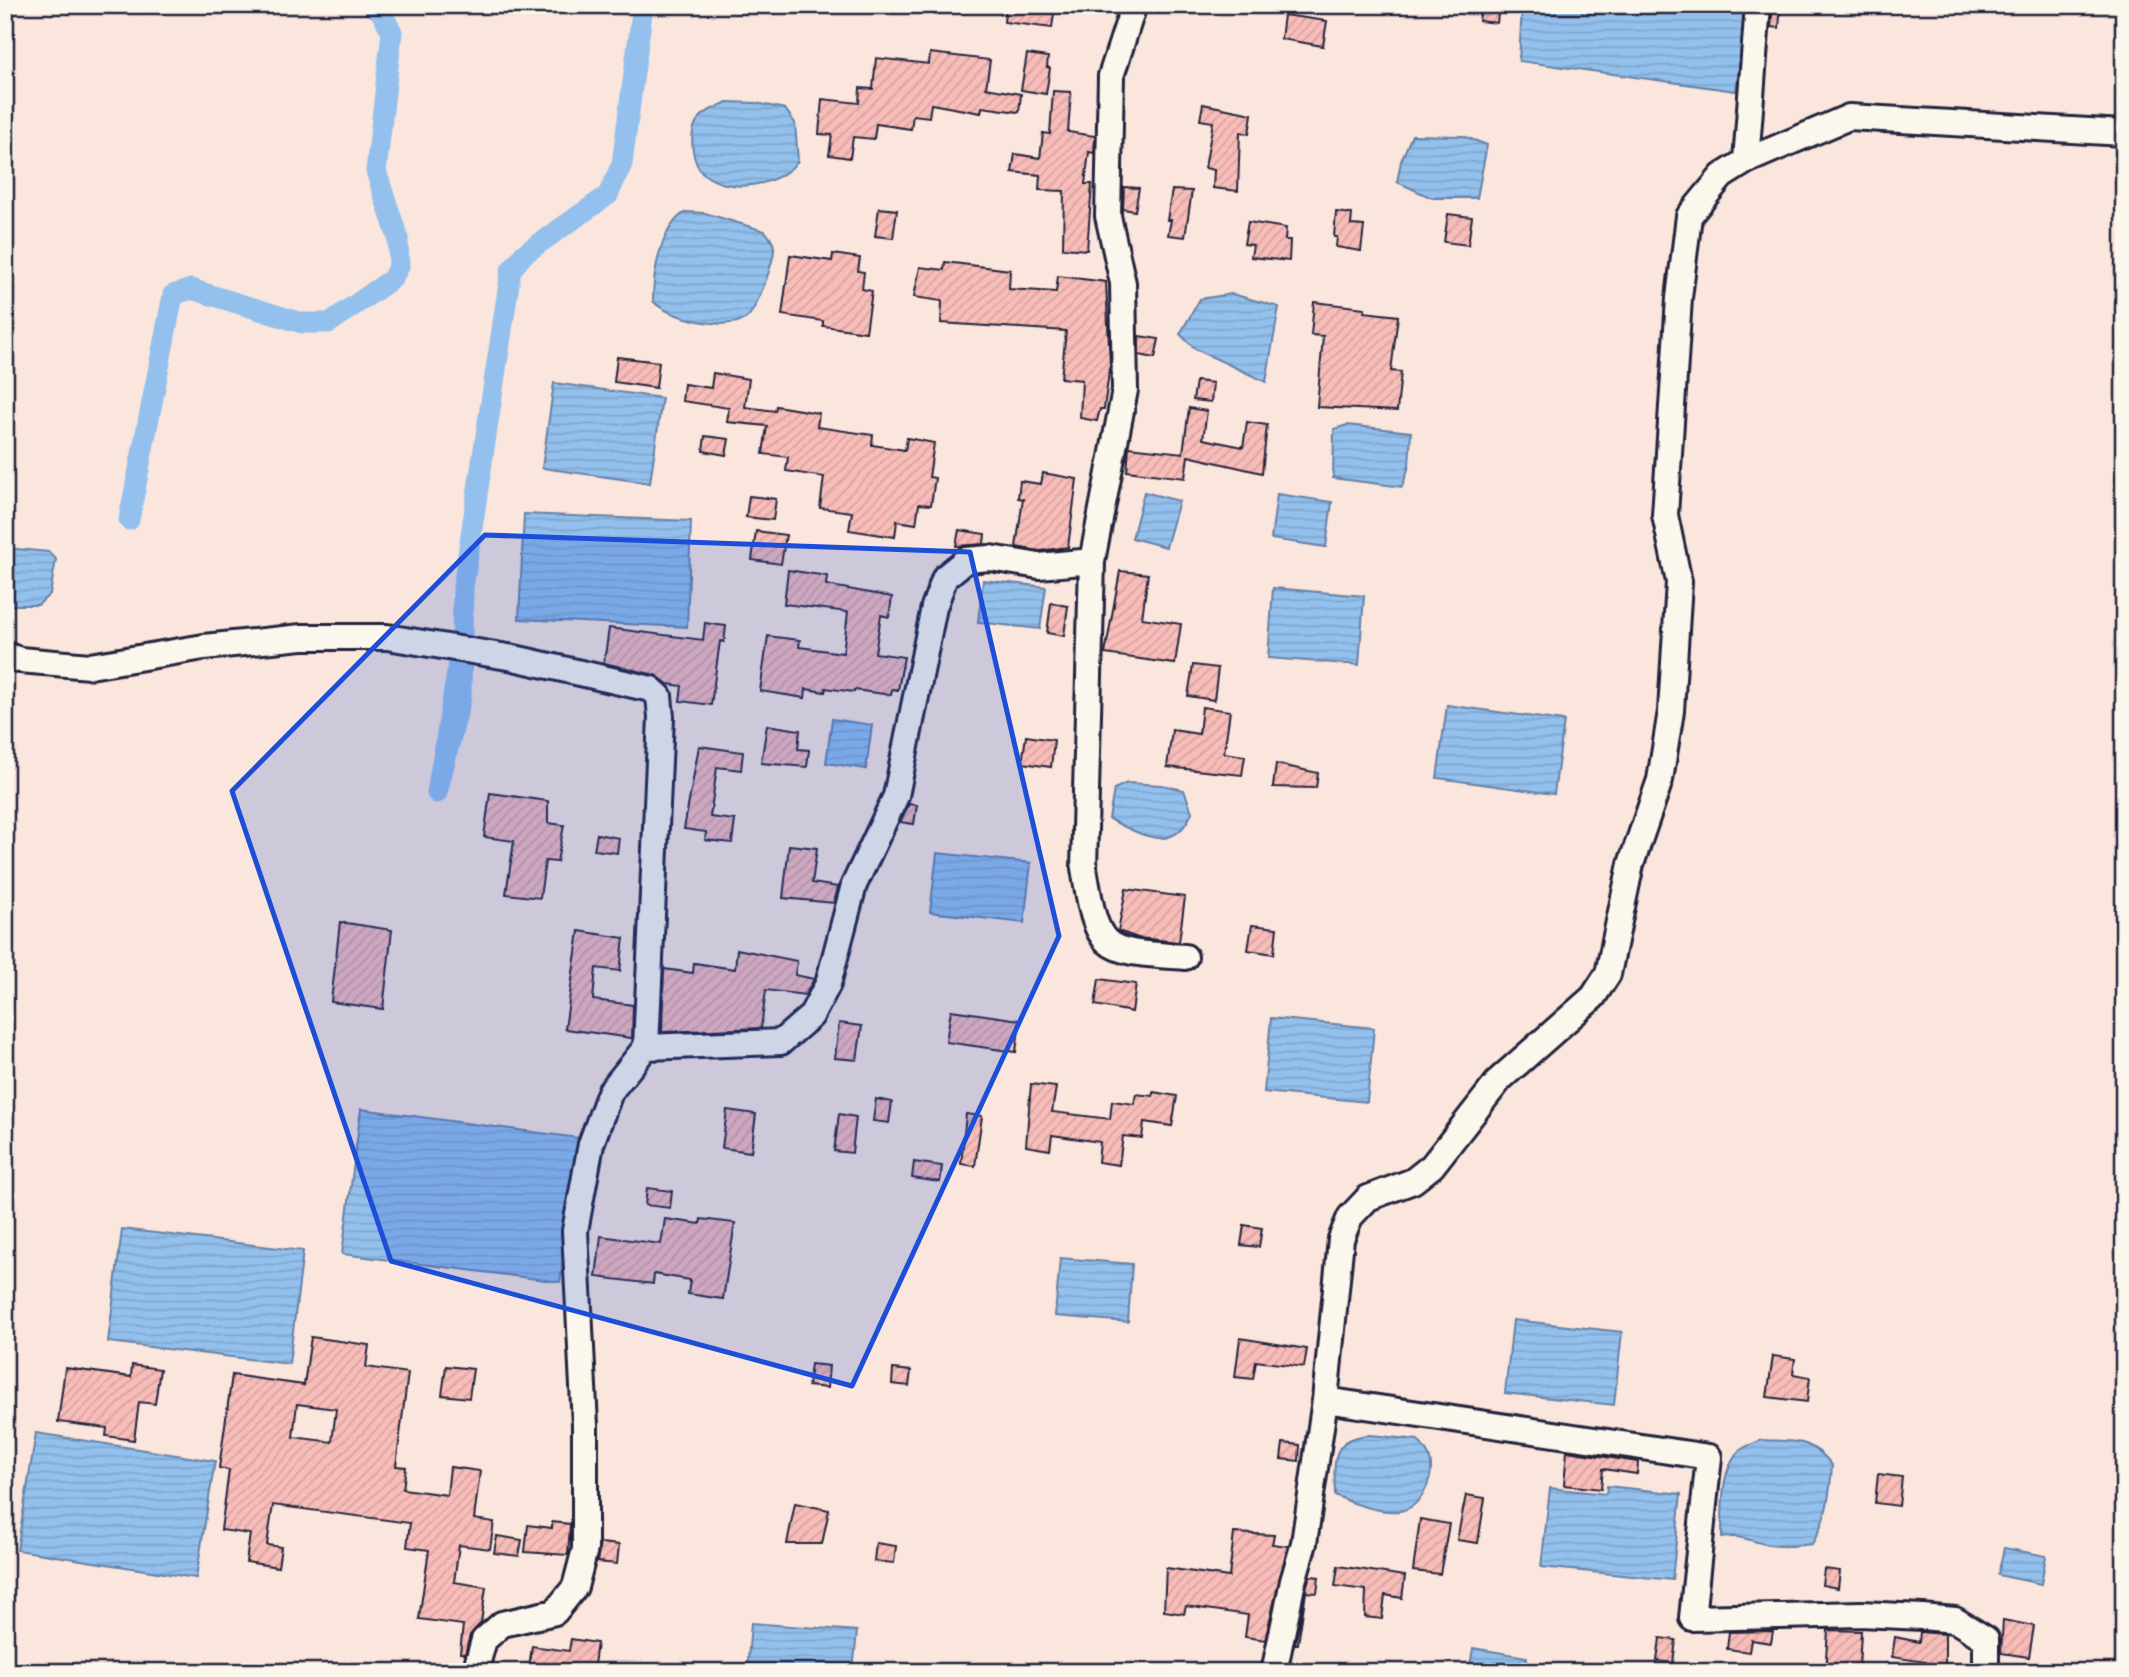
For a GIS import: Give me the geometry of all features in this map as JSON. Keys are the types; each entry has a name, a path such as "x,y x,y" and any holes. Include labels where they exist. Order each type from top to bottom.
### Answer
{"street":[{"path":"1134,5 1111,76 1110,90 1108,216 1124,283 1125,390 1092,561 1084,868 1092,918 1105,943 1124,952 1185,957"},
{"path":"1746,161 1758,5"},
{"path":"1274,1672 1293,1581 1304,1543 1325,1400 1341,1239 1350,1217 1368,1198 1413,1181 1432,1166 1500,1079 1594,997 1608,974 1631,864 1660,780 1671,711 1679,582 1665,515 1679,298 1689,216 1722,176 1746,161 1849,117 2124,133"},
{"path":"646,1047 781,1042 811,1016 828,984 854,885 896,796 934,607 945,577 965,560 990,558 1039,566 1092,561"},
{"path":"5,655 20,660 90,666 204,647 302,637 387,637 514,658 651,689 659,696 662,717 646,1047 610,1092 591,1144 575,1231 585,1425 585,1549 575,1587 555,1612 502,1624 484,1640 475,1672"},
{"path":"1325,1400 1709,1457 1692,1618 1861,1614 1955,1620 1986,1639 1986,1672"}],"highlighted area":[{"path":"485,535 970,552 1059,936 852,1386 391,1261 232,791"}],"water":[{"path":"1522,5 1710,5 1746,10 1736,91 1519,61"},
{"path":"727,102 756,103 785,109 795,123 798,161 790,170 767,182 740,186 714,180 700,170 692,143 696,123 710,110"},
{"path":"1412,135 1463,136 1487,145 1477,198 1432,198 1397,182 1401,161"},
{"path":"686,212 705,213 765,231 774,245 759,298 745,319 724,324 697,321 671,313 653,301 654,278 664,239 677,219"},
{"path":"1232,294 1279,307 1266,382 1195,349 1180,334 1200,299"},
{"path":"554,383 662,398 650,483 542,468"},
{"path":"1347,425 1411,432 1409,466 1402,487 1333,478 1334,429"},
{"path":"1144,492 1179,501 1166,547 1132,538"},
{"path":"1277,494 1332,502 1326,547 1271,539"},
{"path":"524,514 691,521 687,627 519,619"},
{"path":"8,550 49,552 56,559 50,594 38,605 5,605 5,554"},
{"path":"983,580 1046,587 1040,629 978,622"},
{"path":"1273,588 1364,596 1359,665 1268,658"},
{"path":"1447,705 1564,721 1554,794 1437,778"},
{"path":"832,719 872,725 866,769 826,763"},
{"path":"1127,783 1162,785 1184,790 1192,812 1185,826 1166,838 1155,838 1109,819 1114,789"},
{"path":"937,853 1031,863 1024,923 930,912"},
{"path":"1271,1018 1374,1028 1367,1102 1264,1092"},
{"path":"361,1109 579,1138 560,1282 342,1254"},
{"path":"122,1229 303,1251 289,1364 108,1342"},
{"path":"1060,1258 1132,1264 1128,1322 1055,1316"},
{"path":"1513,1320 1622,1332 1614,1405 1505,1393"},
{"path":"36,1433 215,1461 196,1578 17,1550"},
{"path":"1371,1435 1418,1440 1428,1454 1431,1467 1425,1491 1414,1505 1407,1509 1375,1509 1335,1495 1335,1462 1341,1446 1348,1440"},
{"path":"1762,1440 1792,1441 1809,1445 1832,1465 1827,1506 1812,1544 1780,1546 1737,1537 1722,1538 1723,1491 1729,1468 1742,1449"},
{"path":"1607,1486 1681,1494 1672,1580 1541,1567 1550,1488 1606,1494"},
{"path":"2004,1548 2046,1556 2041,1584 1998,1575"},
{"path":"751,1623 857,1631 853,1672 747,1672"},
{"path":"1473,1648 1527,1657 1525,1672 1469,1672"}],"building":[{"path":"1006,5 1055,5 1052,28 1004,22"},
{"path":"1481,5 1499,5 1497,23 1479,21"},
{"path":"1773,5 1781,5 1779,28 1771,27"},
{"path":"1284,15 1327,21 1323,46 1281,39"},
{"path":"930,53 990,60 986,88 1021,94 1019,112 982,107 981,113 931,104 929,117 913,115 911,129 876,124 874,139 853,137 850,158 829,155 832,135 819,134 822,99 859,103 860,88 873,89 876,58 929,64"},
{"path":"1027,54 1048,57 1047,67 1050,68 1046,94 1021,90"},
{"path":"1053,91 1071,92 1068,132 1095,136 1094,153 1089,152 1085,184 1092,184 1087,250 1063,248 1064,191 1039,190 1040,175 1012,172 1015,154 1040,158 1043,133 1050,134"},
{"path":"1203,104 1252,114 1249,134 1240,132 1238,191 1213,188 1214,170 1205,168 1213,122 1200,120"},
{"path":"1124,187 1139,188 1135,211 1123,209"},
{"path":"1172,190 1192,191 1185,237 1168,235 1171,220 1167,220"},
{"path":"879,208 897,210 893,238 875,236"},
{"path":"1336,212 1352,214 1351,225 1364,226 1361,251 1336,247"},
{"path":"1448,214 1472,217 1468,245 1444,242"},
{"path":"1248,222 1286,228 1285,240 1290,240 1289,261 1251,257 1253,245 1244,244"},
{"path":"833,254 860,258 858,271 864,272 862,289 872,291 866,332 823,326 823,321 782,315 790,255 832,261"},
{"path":"945,262 1010,270 1009,289 1056,292 1058,276 1106,282 1110,365 1104,409 1100,409 1097,421 1080,418 1082,380 1061,378 1066,331 941,323 942,301 914,297 920,267 944,270"},
{"path":"1314,302 1365,308 1364,312 1398,316 1391,371 1401,372 1397,411 1317,407 1323,336 1311,335"},
{"path":"1139,336 1159,339 1155,358 1139,355"},
{"path":"617,357 659,362 656,388 614,382"},
{"path":"713,373 749,379 745,407 775,411 776,406 819,413 817,427 873,435 872,445 905,450 907,438 934,443 929,477 935,478 931,505 919,504 916,524 897,521 895,537 849,530 852,512 820,508 824,477 786,471 788,457 763,454 767,426 727,422 729,408 682,401 684,384 711,388"},
{"path":"1196,381 1213,383 1211,402 1193,400"},
{"path":"1189,408 1207,411 1203,439 1243,447 1247,422 1267,425 1262,473 1188,456 1185,478 1127,471 1129,447 1183,453"},
{"path":"705,436 729,439 726,455 703,451"},
{"path":"1043,473 1077,479 1068,547 1040,551 1016,547 1023,499 1018,498 1020,481 1041,484"},
{"path":"749,496 776,499 773,520 746,517"},
{"path":"959,530 985,534 984,544 956,546"},
{"path":"756,531 786,535 781,564 752,560"},
{"path":"788,570 827,576 826,585 892,597 889,617 881,615 875,653 904,657 898,690 892,689 891,695 826,688 825,692 806,689 805,698 760,691 768,636 800,640 799,647 843,653 848,612 784,604"},
{"path":"1120,571 1148,574 1142,618 1181,624 1175,664 1105,654"},
{"path":"1051,603 1068,606 1064,636 1047,633"},
{"path":"705,623 726,626 724,642 720,641 711,705 680,701 682,686 668,684 655,675 604,663 609,628 703,640"},
{"path":"1193,665 1218,668 1214,700 1188,696"},
{"path":"1202,707 1230,711 1224,753 1245,756 1242,775 1167,767 1172,730 1199,734"},
{"path":"767,725 800,730 798,749 809,750 807,767 761,763"},
{"path":"1026,736 1054,740 1051,767 1022,763"},
{"path":"699,746 743,752 741,770 717,767 710,817 735,820 732,843 705,840 706,832 684,829"},
{"path":"1276,764 1318,773 1316,788 1273,787"},
{"path":"490,793 548,801 548,823 564,825 557,862 545,861 540,898 506,894 514,841 484,837"},
{"path":"909,804 917,805 914,824 900,822"},
{"path":"597,834 619,838 617,853 594,850"},
{"path":"789,845 817,848 812,883 838,887 834,903 783,898"},
{"path":"1126,889 1185,897 1179,942 1138,938 1118,931"},
{"path":"340,922 392,930 383,1009 331,1002"},
{"path":"1252,925 1277,928 1274,954 1248,950"},
{"path":"579,931 624,938 620,971 596,968 593,1000 633,1005 632,1038 565,1029"},
{"path":"737,949 797,961 795,975 814,979 805,995 766,990 761,1028 662,1032 664,969 693,973 694,963 735,969"},
{"path":"1099,979 1136,984 1132,1012 1095,1005"},
{"path":"951,1010 1020,1020 1016,1052 946,1042"},
{"path":"839,1023 862,1026 857,1060 835,1058"},
{"path":"1031,1084 1056,1087 1052,1112 1110,1119 1112,1101 1134,1104 1136,1094 1153,1096 1153,1092 1177,1096 1172,1126 1144,1122 1142,1138 1123,1136 1119,1165 1098,1162 1100,1142 1052,1135 1050,1150 1026,1146"},
{"path":"876,1099 892,1102 889,1123 873,1121"},
{"path":"727,1110 756,1114 751,1152 722,1148"},
{"path":"839,1114 856,1117 852,1153 834,1151"},
{"path":"966,1114 982,1116 975,1166 961,1164"},
{"path":"914,1162 942,1166 940,1182 912,1178"},
{"path":"647,1188 672,1191 670,1208 645,1205"},
{"path":"665,1219 700,1224 701,1219 735,1223 723,1299 688,1294 690,1280 654,1274 653,1284 596,1277 601,1236 661,1244"},
{"path":"1244,1225 1262,1228 1259,1247 1241,1245"},
{"path":"311,1337 369,1345 366,1367 408,1373 396,1466 406,1467 403,1489 447,1495 450,1467 480,1471 474,1519 494,1522 490,1549 459,1545 454,1582 486,1587 481,1623 470,1635 465,1654 460,1653 463,1625 419,1619 429,1550 407,1547 410,1523 273,1505 267,1545 281,1547 278,1567 246,1562 250,1534 221,1530 229,1470 219,1468 232,1375 304,1385","holes":["297,1404 336,1409 332,1442 293,1437"]},
{"path":"1240,1338 1307,1349 1304,1367 1256,1361 1253,1379 1235,1377"},
{"path":"1773,1356 1795,1359 1793,1374 1810,1377 1807,1402 1767,1397"},
{"path":"811,1364 829,1366 827,1388 808,1386"},
{"path":"132,1365 160,1369 155,1404 139,1402 134,1440 106,1436 107,1428 58,1422 65,1368 131,1377"},
{"path":"446,1366 473,1369 469,1398 442,1395"},
{"path":"893,1369 911,1371 909,1386 892,1384"},
{"path":"1283,1443 1300,1445 1299,1461 1281,1459"},
{"path":"1567,1451 1638,1462 1637,1474 1603,1469 1601,1489 1564,1485"},
{"path":"1878,1474 1902,1477 1899,1506 1875,1503"},
{"path":"1466,1495 1485,1498 1478,1543 1457,1540"},
{"path":"795,1503 829,1510 822,1544 787,1544"},
{"path":"1420,1519 1449,1524 1440,1574 1413,1571"},
{"path":"552,1522 570,1524 568,1555 525,1552 528,1525 552,1528"},
{"path":"1234,1533 1274,1535 1272,1544 1288,1546 1265,1640 1245,1637 1248,1615 1186,1606 1184,1614 1164,1611 1166,1568 1229,1577"},
{"path":"497,1536 522,1540 519,1556 494,1553"},
{"path":"600,1543 619,1545 617,1564 597,1562"},
{"path":"876,1543 896,1546 894,1563 874,1561"},
{"path":"1338,1566 1405,1576 1402,1598 1385,1595 1382,1619 1365,1617 1366,1590 1335,1586"},
{"path":"1824,1569 1840,1571 1838,1588 1822,1585"},
{"path":"1310,1576 1319,1577 1317,1593 1306,1592 1298,1644 1295,1644 1307,1585"},
{"path":"2003,1620 2034,1626 2029,1657 2001,1653"},
{"path":"1828,1630 1861,1631 1859,1669 1825,1672"},
{"path":"1773,1631 1771,1643 1751,1640 1749,1652 1727,1649 1729,1632"},
{"path":"1920,1632 1945,1634 1945,1672 1926,1672 1926,1662 1892,1657 1895,1637 1919,1642"},
{"path":"1660,1638 1676,1640 1673,1663 1657,1661"},
{"path":"571,1639 597,1643 593,1672 529,1667 532,1646 569,1651"}],"waterway":[{"path":"129,520 173,295 191,289 302,323 329,323 392,279 399,266 398,238 376,171 392,32 381,12 373,5"},
{"path":"462,643 437,793 461,697 463,588 511,270 524,254 608,195 622,164 643,5"}]}
